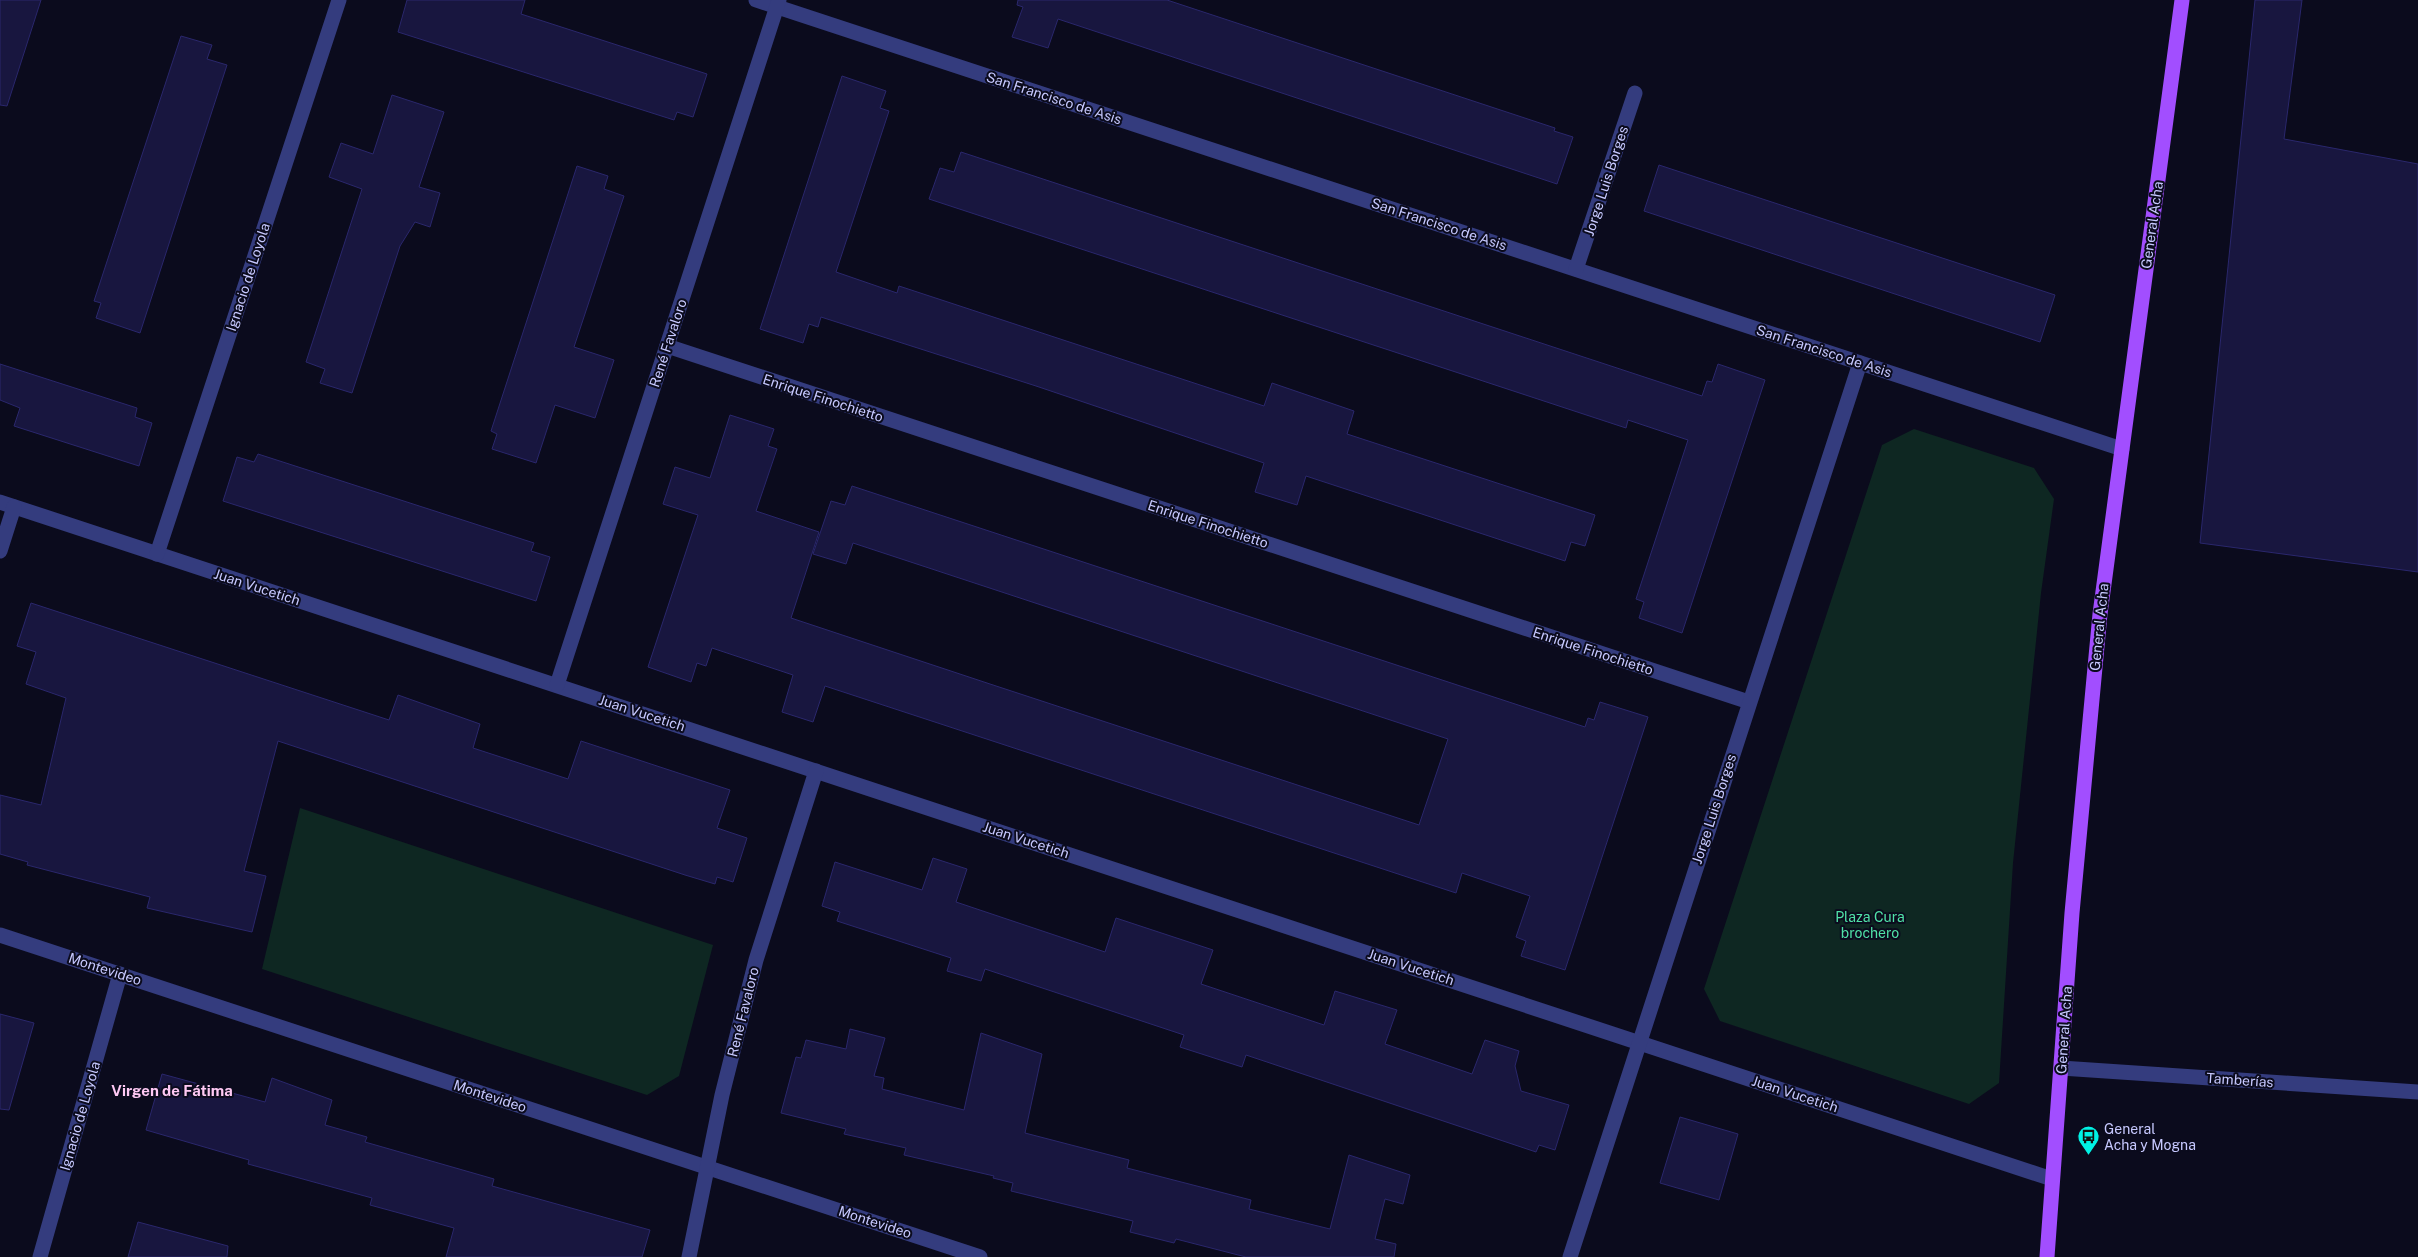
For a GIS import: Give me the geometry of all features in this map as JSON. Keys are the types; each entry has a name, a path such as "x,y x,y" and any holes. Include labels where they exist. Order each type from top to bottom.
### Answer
{"main road":[{"name":"General Acha","path":"2047,1257 2072,913 2100,614 2182,0"}],"street":[{"name":"Ignacio de Loyola","path":"157,554 339,0"},
{"name":"San Francisco de Asis","path":"756,0 778,3 2122,449"},
{"name":"René Favaloro","path":"557,685 778,3"},
{"name":"Jorge Luis Borges","path":"1576,269 1635,93"},
{"name":"Enrique Finochietto","path":"666,346 1749,702"},
{"name":"Jorge Luis Borges","path":"1570,1257 1638,1042 1860,363"},
{"name":"Juan Vucetich","path":"7,504 2052,1179"},
{"path":"0,551 7,504"},
{"name":"René Favaloro","path":"689,1257 722,1095 756,960 816,771"},
{"name":"Montevideo","path":"0,935 980,1257"},
{"name":"Ignacio de Loyola","path":"40,1257 120,974"},
{"name":"Tamberías","path":"2061,1068 2418,1092"}],"green space":[{"name":"Plaza Cura brochero","path":"1914,429 2034,468 2054,499 2041,593 2013,863 1999,1083 1969,1104 1720,1021 1704,989 1882,445"},
{"path":"300,808 713,945 679,1076 647,1095 262,969"}],"building":[{"path":"0,0 41,0 7,106 0,105"},
{"path":"407,0 525,0 521,14 707,74 693,117 677,112 674,120 398,32"},
{"path":"1018,0 1167,0 1555,128 1554,131 1573,137 1557,184 1058,19 1048,48 1012,37 1023,7 1017,5"},
{"path":"2255,0 2302,0 2284,139 2418,164 2418,572 2200,543"},
{"path":"181,36 212,45 207,59 227,65 140,333 96,318 101,303 94,301"},
{"path":"842,76 886,91 880,108 889,111 836,272 897,293 899,286 1264,406 1272,383 1354,411 1347,434 1595,515 1585,546 1571,542 1565,561 1306,476 1297,505 1255,492 1264,463 1036,386 821,317 818,327 809,324 803,343 760,329"},
{"path":"392,95 444,112 419,187 440,193 430,227 415,222 400,246 352,393 320,383 325,369 306,362 362,189 329,177 341,143 373,154"},
{"path":"961,152 1702,396 1707,381 1712,382 1718,364 1765,380 1682,633 1639,618 1644,602 1636,599 1688,440 1628,420 1626,428 929,199 940,168 954,172"},
{"path":"1659,165 2055,295 2040,342 1644,211"},
{"path":"577,166 608,176 604,189 624,196 574,347 614,360 595,418 555,405 536,463 492,449 497,434 491,431"},
{"path":"0,364 137,408 135,417 152,423 139,466 14,426 20,408 0,400"},
{"path":"730,415 774,429 768,446 777,449 756,511 819,532 791,618 987,683 1419,825 1448,739 853,543 846,564 813,554 831,501 845,505 852,486 1585,727 1588,718 1594,720 1600,702 1648,717 1565,970 1521,956 1526,941 1516,937 1530,896 1462,873 1456,893 825,686 813,722 782,712 793,675 712,648 706,666 697,663 691,682 648,667 698,515 663,504 675,467 710,478"},
{"path":"258,454 534,543 531,551 550,557 536,601 223,501 237,457 254,462"},
{"path":"31,603 389,720 398,695 480,724 473,748 568,779 581,741 730,790 717,828 747,838 733,882 717,877 715,884 685,875 278,741 244,871 266,876 252,932 147,908 150,897 27,865 28,862 0,854 0,795 41,805 66,698 26,684 36,652 17,646"},
{"path":"933,858 967,869 956,902 1105,952 1116,918 1213,950 1201,984 1324,1025 1335,991 1397,1010 1385,1044 1472,1074 1485,1040 1519,1051 1515,1066 1521,1091 1569,1105 1555,1150 1539,1145 1536,1152 1246,1055 1242,1067 1180,1047 1184,1035 985,969 981,981 947,971 951,958 837,921 840,912 822,906 835,862 922,890"},
{"path":"0,1014 34,1023 9,1110 0,1109"},
{"path":"850,1029 885,1038 874,1076 884,1078 882,1089 964,1110 981,1033 1042,1054 1025,1133 1129,1160 1127,1168 1251,1200 1249,1209 1330,1229 1349,1155 1410,1175 1403,1204 1385,1199 1375,1239 1396,1244 1394,1257 1246,1257 1176,1239 1174,1243 1130,1232 1133,1221 1011,1191 1013,1183 993,1178 994,1176 904,1155 906,1148 844,1134 846,1129 781,1113 796,1057 801,1058 806,1040 846,1049"},
{"path":"162,1074 265,1102 272,1078 332,1100 325,1125 367,1137 365,1142 494,1179 492,1186 650,1230 642,1257 446,1257 454,1228 370,1205 372,1198 248,1164 249,1160 146,1130"},
{"path":"1680,1117 1738,1134 1719,1200 1660,1183"},
{"path":"138,1222 228,1246 227,1257 128,1257"}],"place":[{"name":"General Acha y Mogna","path":"2088,1156"}],"district":[{"name":"Virgen de Fátima","path":"172,1091"}]}
